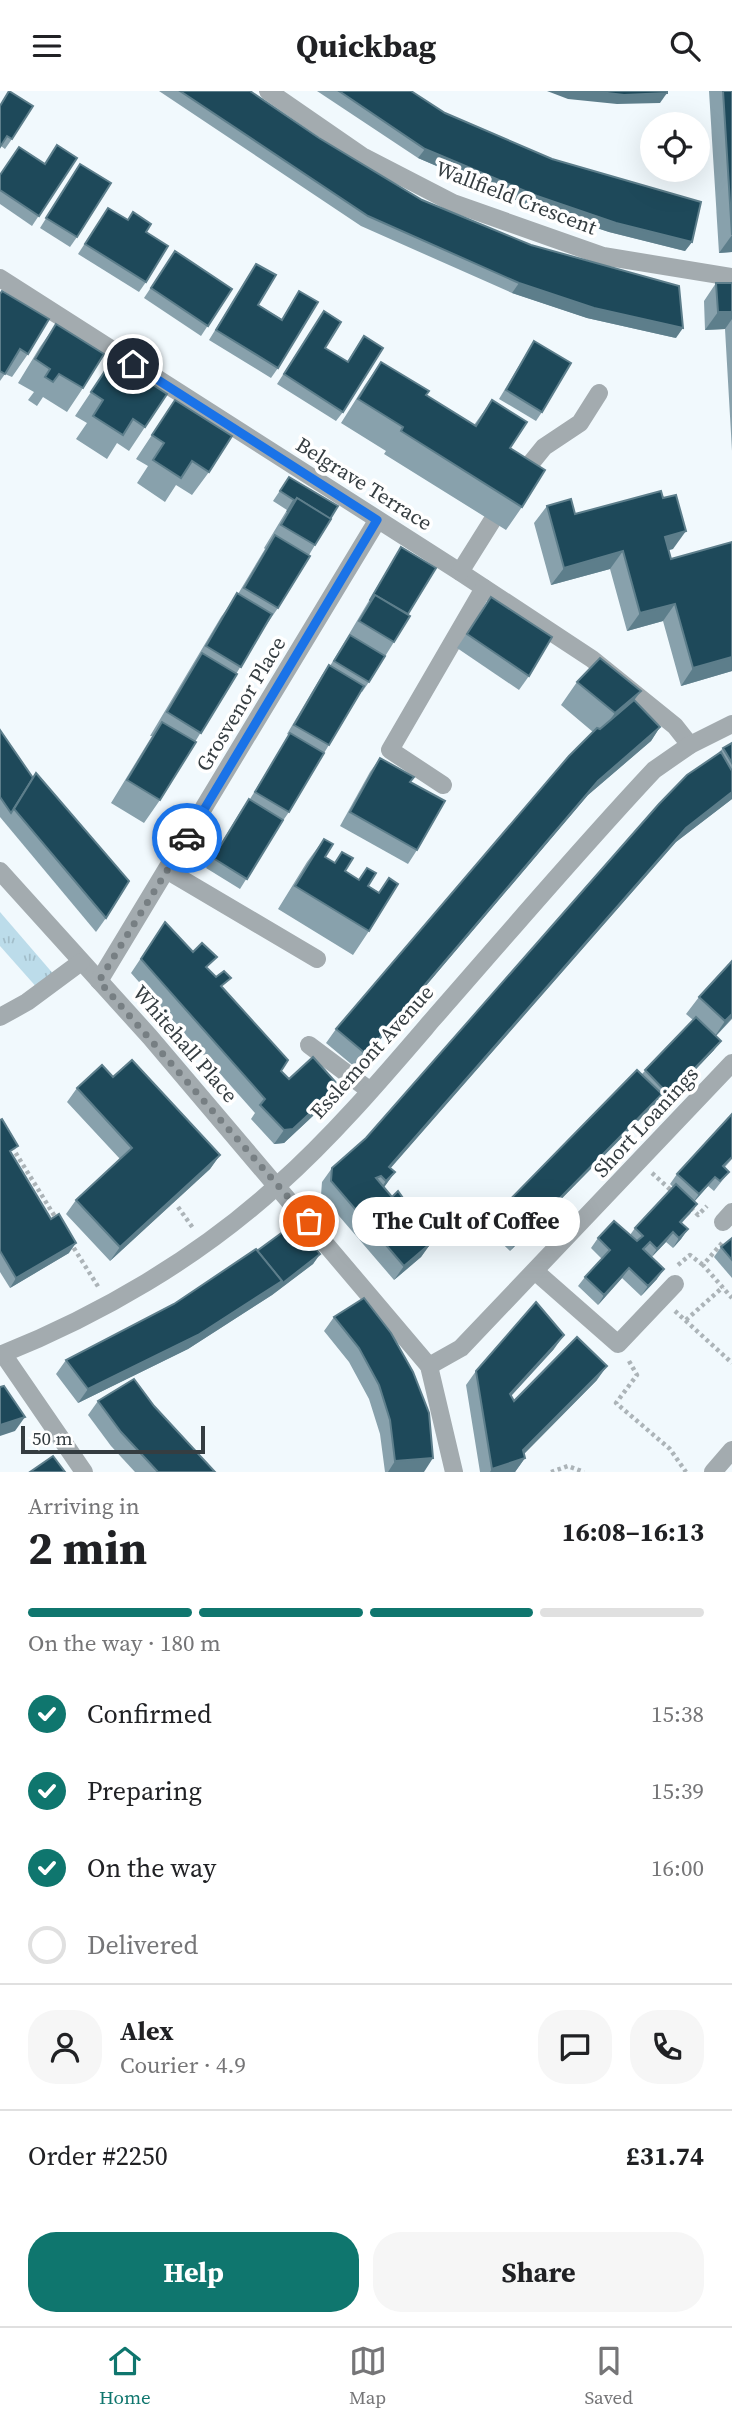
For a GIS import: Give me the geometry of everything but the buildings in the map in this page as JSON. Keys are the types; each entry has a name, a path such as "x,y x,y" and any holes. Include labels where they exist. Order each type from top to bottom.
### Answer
{"street":[{"name":"Wallfield Crescent","path":"268,91 362,156 453,203 603,255 732,277"},
{"name":"Belgrave Terrace","path":"0,278 592,659 675,726 690,744"},
{"path":"514,484 544,446 580,423 599,393"},
{"name":"Grosvenor Place","path":"99,981 168,871 377,520"},
{"path":"460,572 492,521"},
{"path":"443,785 390,750 484,588"},
{"name":"Esslemont Avenue","path":"1,1354 65,1327 145,1284 205,1243 278,1185 369,1090 654,770 690,744 732,724"},
{"name":"Whitehall Place","path":"0,871 278,1185 429,1366"},
{"path":"168,871 317,959"},
{"path":"0,1017 27,1002 81,962"},
{"path":"309,1045 369,1090"},
{"name":"Short Loanings","path":"429,1366 461,1348 640,1163 732,1063"},
{"path":"536,1272 618,1344 660,1301 675,1276"},
{"path":"1,1354 84,1472"},
{"path":"429,1366 454,1472"},
{"path":"713,1472 732,1450"}],"path":[{"path":"7,1139 62,1229"},
{"path":"640,1163 698,1215"},
{"path":"704,1265 728,1234 728,1217"},
{"path":"69,1240 108,1304"},
{"path":"675,1276 690,1255 704,1265 732,1298"},
{"path":"687,1320 723,1287"},
{"path":"660,1301 687,1320 732,1363"},
{"path":"618,1344 637,1375 616,1403 670,1449 686,1472"},
{"path":"551,1472 568,1465 584,1472"}],"green space":[{"path":"0,912 56,977 39,990 0,946"}],"way so far":[{"path":"187,838 99,981 309,1221"}],"place":[{"name":"The Cult of Coffee","path":"309,1221"}],"route":[{"path":"133,364 377,520 187,838"}]}
